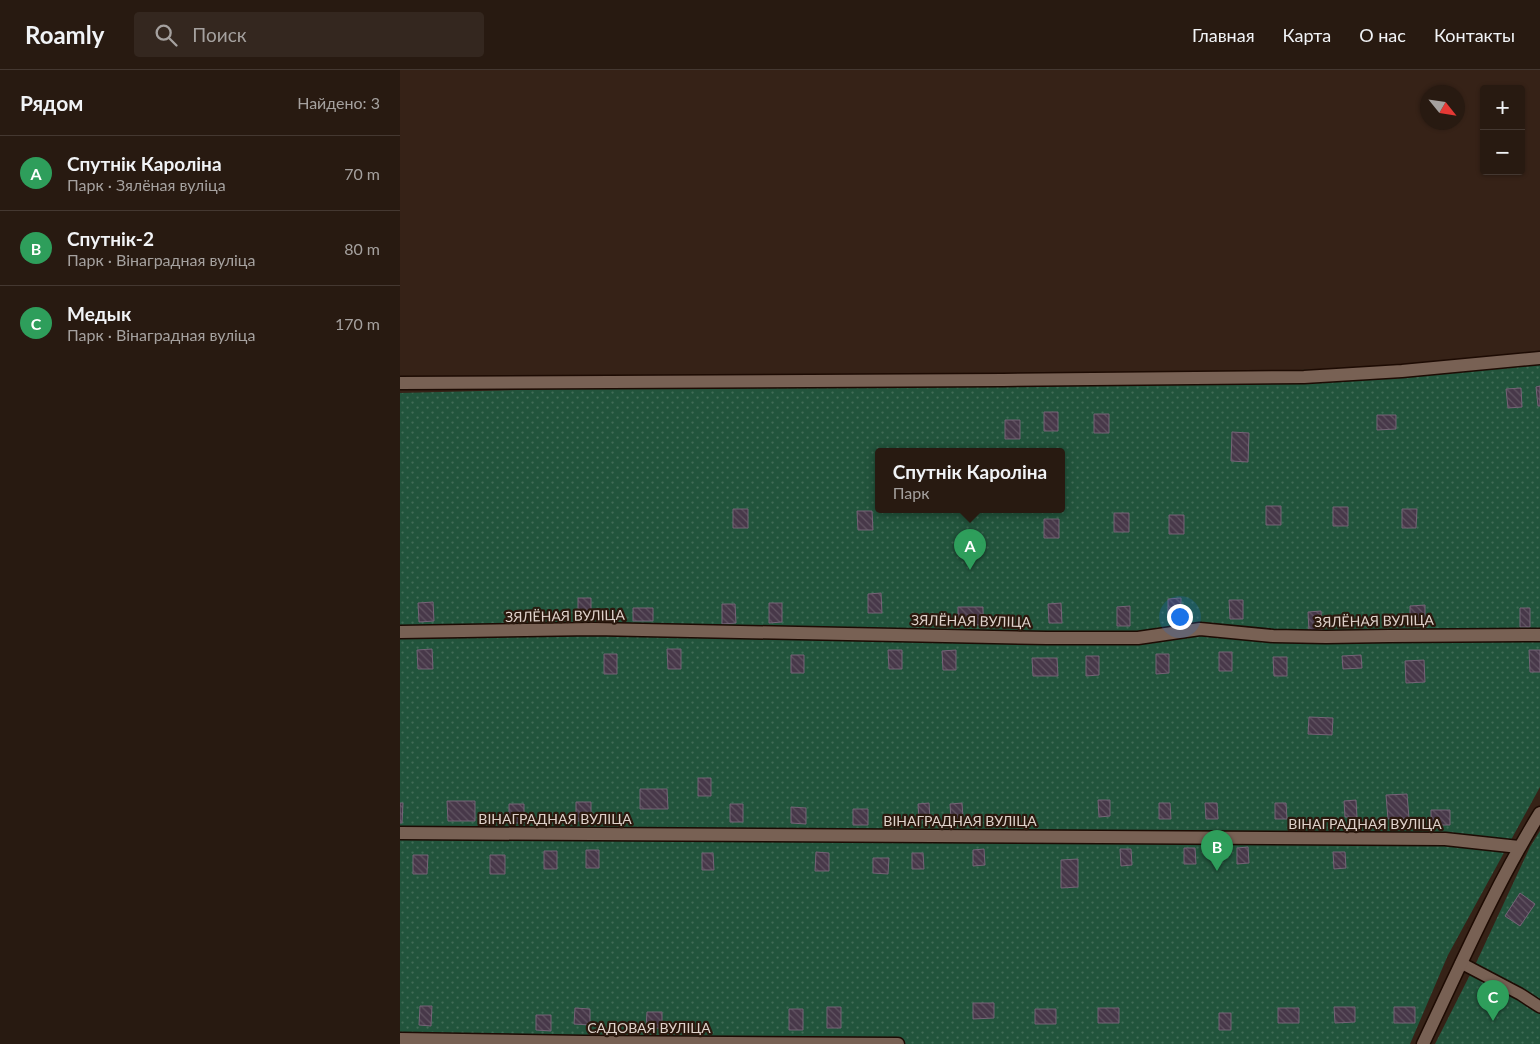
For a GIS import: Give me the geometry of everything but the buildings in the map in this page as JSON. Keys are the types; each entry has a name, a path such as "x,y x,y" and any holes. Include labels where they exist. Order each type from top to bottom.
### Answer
{"street":[{"path":"400,383 1304,377 1402,371 1540,358"},
{"name":"ЗЯЛЁНАЯ ВУЛІЦА","path":"400,632 594,630 1138,638 1200,629 1273,636 1540,636"},
{"path":"1423,1044 1519,847 1540,813"},
{"name":"ВІНАГРАДНАЯ ВУЛІЦА","path":"400,833 1445,839 1519,847"},
{"name":"САДОВАЯ ВУЛІЦА","path":"400,1039 898,1044"}],"lane":[{"path":"1461,963 1520,994 1540,1007"}],"green space":[{"path":"1540,364 1540,787 1448,955 1410,1044 400,1044 400,393"},
{"path":"1540,831 1540,1044 1435,1044 1477,961 1530,847"}],"place":[{"name":"Спутнік Кароліна","path":"970,570"},
{"name":"Спутнік-2","path":"1217,871"},
{"name":"Медык","path":"1493,1021"}]}
